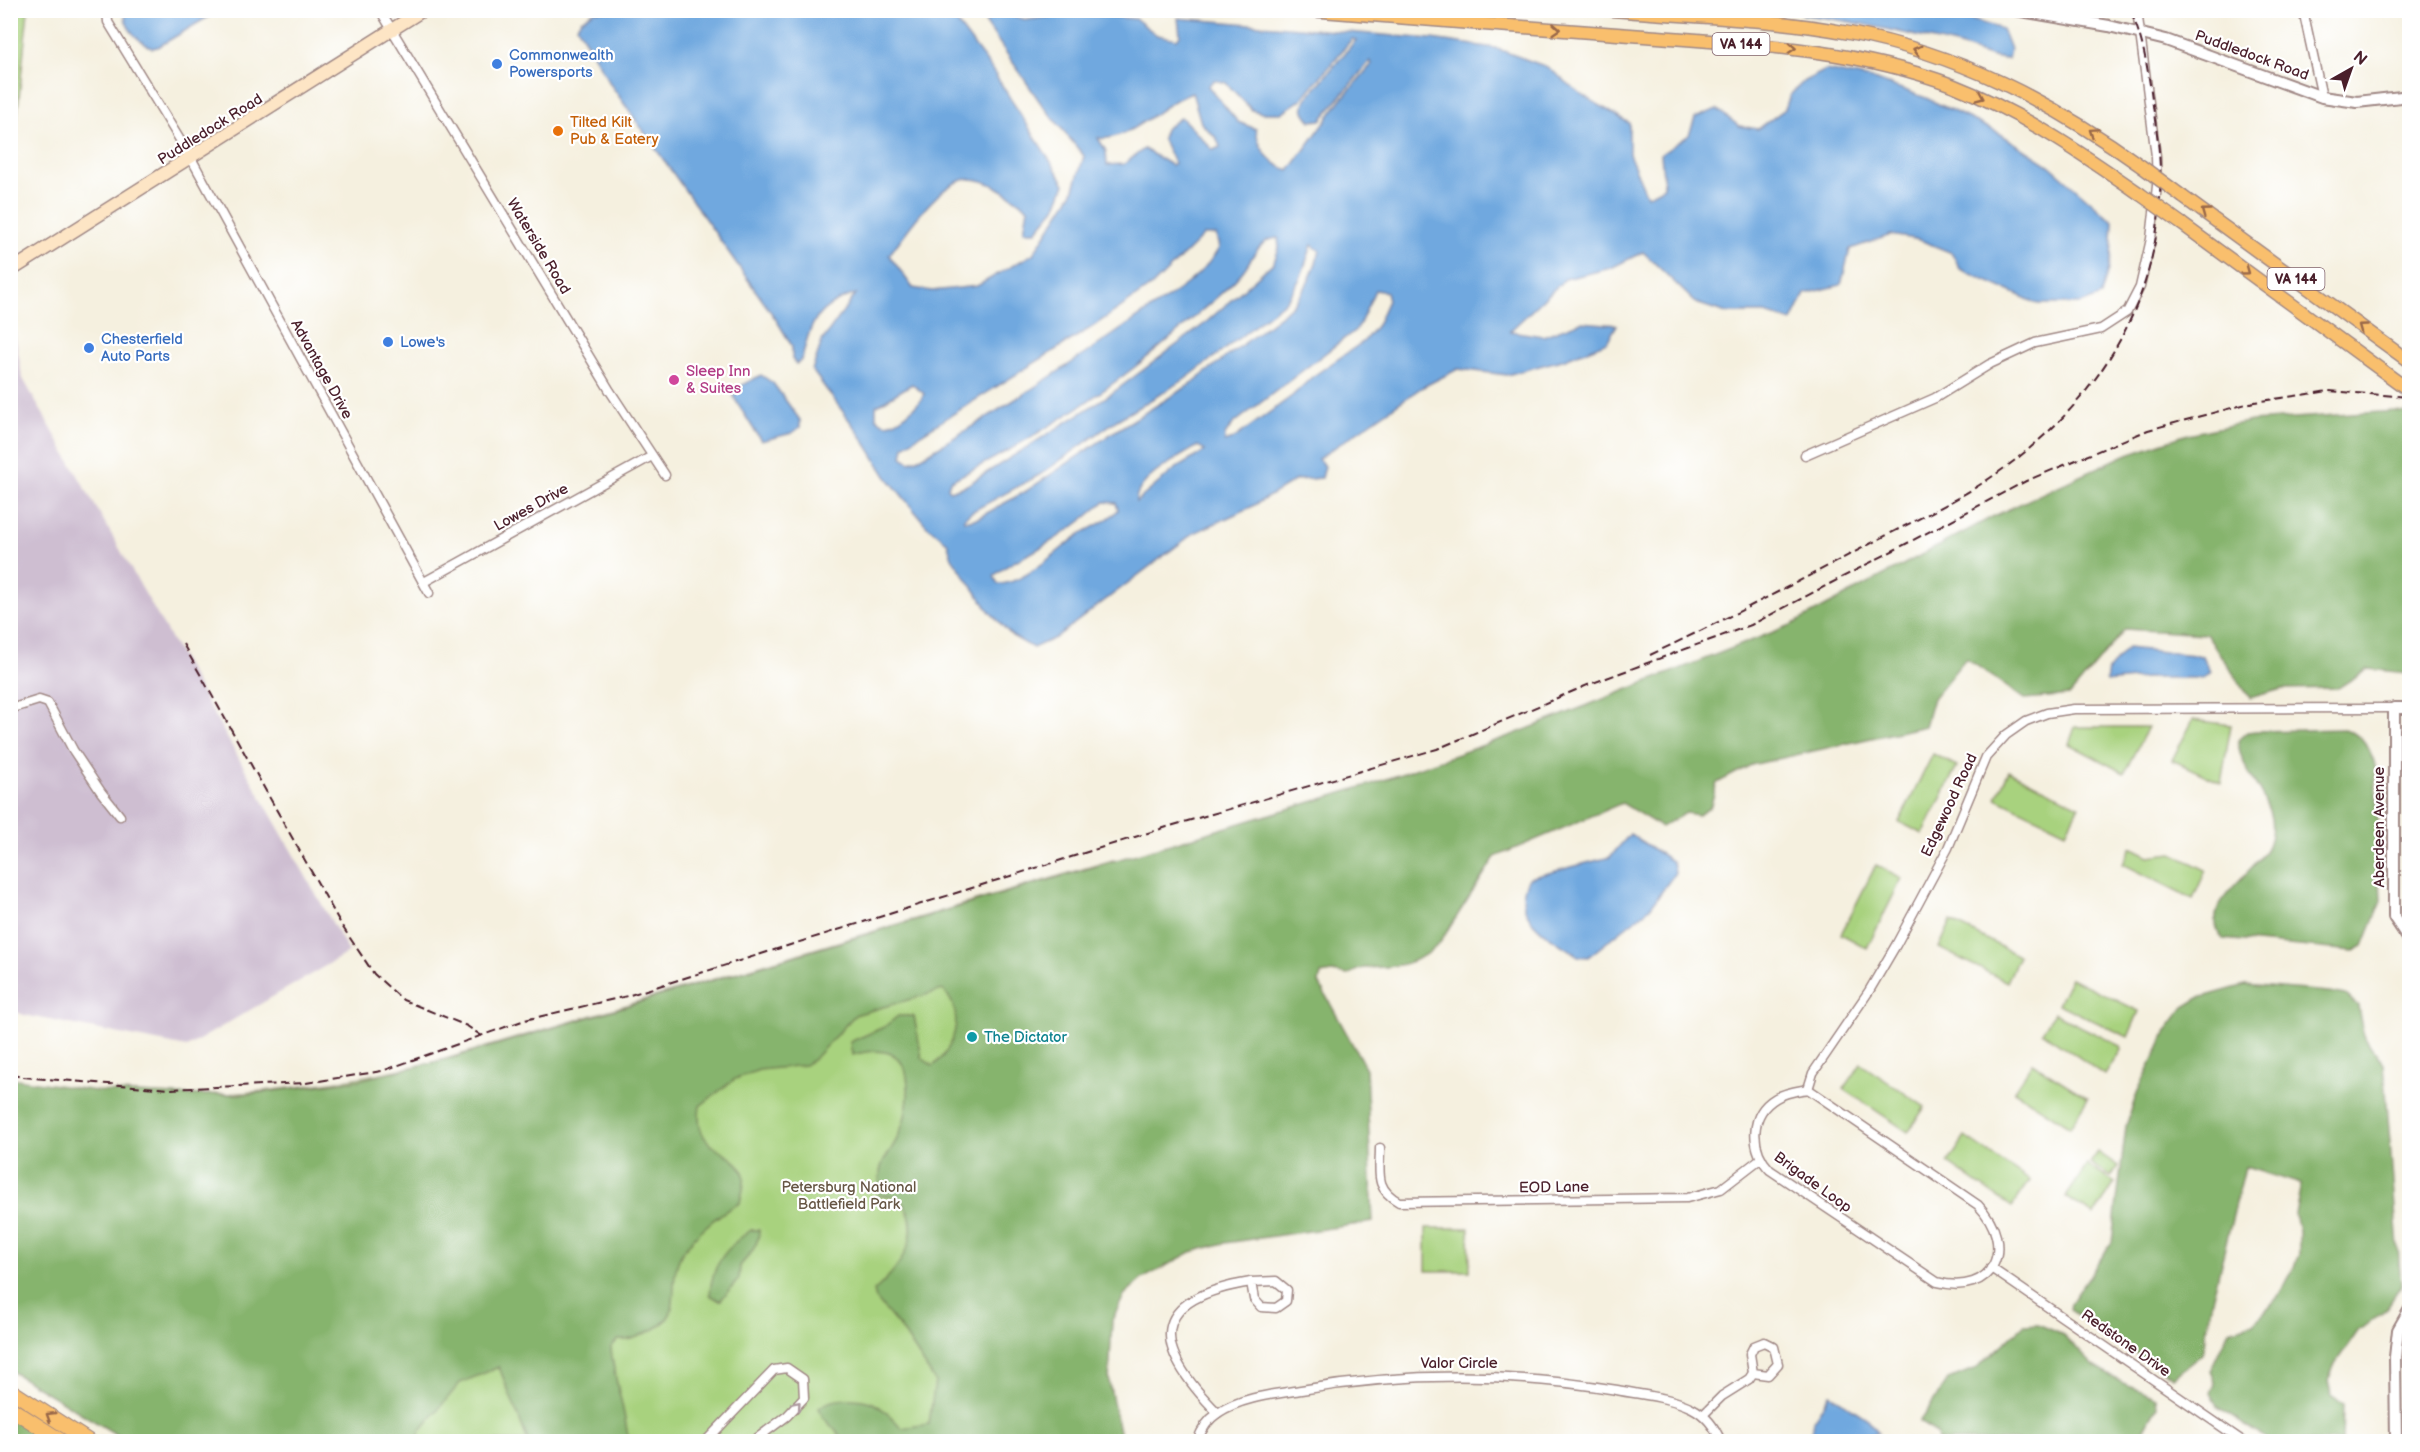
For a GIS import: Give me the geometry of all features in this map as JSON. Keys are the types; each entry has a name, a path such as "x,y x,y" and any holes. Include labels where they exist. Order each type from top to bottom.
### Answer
{"highway":[{"path":"10,1390 90,1442"},
{"path":"10,1408 63,1442"}],"main road":[{"name":"Puddledock Road","path":"10,271 423,10"},
{"name":"VA 144","path":"1309,10 1759,45 1856,58 1919,74 2000,106 2069,144 2409,391"},
{"name":"VA 144","path":"1612,10 1817,28 1910,47 1956,62 2040,100 2075,120 2183,196 2409,362"}],"street":[{"name":"Advantage Drive","path":"107,10 108,22 191,158 429,593"},
{"name":"Waterside Road","path":"380,10 665,475"},
{"name":"Puddledock Road","path":"2015,10 2141,34 2200,51 2322,97 2357,102 2409,96"},
{"path":"1805,455 1935,398 1990,364 2035,343 2101,329 2127,312 2140,287 2144,271 2151,239 2157,186 2156,156 2137,10"},
{"path":"2303,10 2322,97"},
{"name":"Lowes Drive","path":"424,582 652,456"},
{"path":"10,710 39,700 48,703 79,758 120,816"},
{"name":"Edgewood Road","path":"1808,1089 1813,1073 1869,991 1901,934 1947,848 1986,757 2006,735 2026,721 2047,713 2074,708 2409,708"},
{"name":"Aberdeen Avenue","path":"2394,708 2394,917 2409,941"},
{"path":"1808,1089 1978,1205 1995,1228 1998,1252 1991,1268"},
{"name":"Brigade Loop","path":"1808,1089 1784,1094 1766,1105 1760,1113 1755,1136 1760,1159 1770,1170 1937,1282 1954,1286 1966,1285 1978,1280 1991,1268"},
{"name":"EOD Lane","path":"1380,1148 1380,1185 1387,1195 1399,1202 1700,1197 1730,1184 1760,1159"},
{"name":"Redstone Drive","path":"1991,1268 2244,1442"},
{"path":"1218,1413 1178,1366 1170,1346 1170,1327 1177,1312 1194,1298 1214,1290 1251,1282 1281,1283 1287,1290 1286,1301 1276,1308 1261,1307 1254,1299 1251,1282"},
{"path":"2396,1442 2396,1348 2398,1329 2409,1309"},
{"path":"705,1442 751,1396 769,1374 780,1368 793,1370 803,1379 804,1398 787,1416 752,1442"},
{"path":"1721,1442 1716,1431 1703,1415 1722,1396 1749,1379 1753,1373"},
{"name":"Valor Circle","path":"1197,1442 1203,1429 1218,1413 1246,1401 1342,1383 1389,1378 1469,1375 1587,1385 1682,1404 1703,1415"}],"shaded area":[{"path":"10,301 22,377 349,952 187,1047 24,1015 11,1010"}],"green space":[{"path":"10,11 28,11 11,174"},
{"path":"2395,411 2410,413 2407,673 2368,669 2338,688 2282,689 2250,698 2206,634 2125,629 2070,695 2024,699 1966,658 1933,698 1925,726 1751,765 1717,783 1710,808 1698,815 1686,813 1661,827 1622,803 1495,857 1439,944 1423,956 1406,963 1365,968 1348,975 1332,972 1321,974 1319,983 1366,1069 1373,1222 1225,1243 1191,1252 1142,1279 1125,1294 1112,1320 1109,1382 1121,1441 845,1441 823,1417 819,1408 837,1400 860,1400 877,1405 902,1428 929,1424 935,1381 902,1330 876,1299 874,1291 902,1259 911,1234 911,1221 906,1208 897,1196 878,1196 881,1167 897,1138 906,1113 907,1075 903,1065 895,1057 885,1052 864,1052 852,1055 850,1042 884,1027 898,1016 914,1016 922,1058 933,1066 947,1049 955,1030 954,1009 943,990 855,1015 814,1059 805,1065 759,1070 735,1079 700,1106 699,1122 703,1134 716,1149 740,1166 744,1175 740,1203 704,1228 682,1254 675,1273 673,1303 667,1319 660,1326 641,1336 618,1340 611,1347 628,1441 528,1441 499,1367 460,1383 420,1431 418,1442 127,1441 11,1371 11,1078 96,1091 177,1095 249,1094 359,1080 459,1056 1375,783 1512,735 1791,625 1992,517 2125,455 2188,434 2252,421"},
{"path":"2193,720 2231,725 2221,783 2172,760"},
{"path":"2075,727 2148,727 2124,773 2069,744"},
{"path":"2345,729 2361,739 2368,748 2375,765 2381,901 2363,946 2354,951 2223,939 2216,926 2217,913 2222,901 2263,854 2269,843 2272,829 2266,803 2240,754 2238,740 2247,732"},
{"path":"1933,754 1957,766 1923,834 1899,822"},
{"path":"2009,771 2079,806 2066,832 1996,798"},
{"path":"2131,847 2149,856 2172,853 2206,870 2193,899 2123,864"},
{"name":"Petersburg National Battlefield Park","path":"1113,860 1087,1441 131,1441 10,1079 120,1094 173,1095 278,1090 384,1073 439,1061"},
{"path":"1876,865 1902,878 1867,948 1841,934"},
{"path":"1951,921 2019,956 2007,982 1939,948"},
{"path":"2071,978 2139,1011 2128,1037 2058,1004"},
{"path":"2245,985 2346,995 2358,1006 2365,1038 2384,1064 2401,1286 2386,1309 2358,1331 2334,1366 2328,1381 2331,1394 2343,1405 2342,1441 2270,1441 2218,1407 2211,1393 2215,1384 2210,1371 2229,1330 2254,1323 2277,1298 2291,1274 2299,1255 2299,1230 2295,1214 2301,1184 2245,1167 2212,1300 2202,1354 2173,1377 2070,1310 2071,1303 2112,1242 2126,1126 2137,1093 2169,1027 2184,1007 2199,998"},
{"path":"2054,1013 2120,1046 2121,1050 2105,1075 2042,1032"},
{"path":"2032,1063 2088,1098 2070,1127 2014,1091"},
{"path":"1861,1064 1925,1107 1908,1132 1844,1089"},
{"path":"1965,1137 2030,1181 2012,1207 1948,1163"},
{"path":"2098,1152 2118,1166 2111,1177 2090,1163"},
{"path":"2087,1165 2115,1183 2094,1215 2066,1197"},
{"path":"1426,1228 1469,1228 1470,1271 1426,1271"},
{"path":"751,1230 759,1230 755,1246 740,1266 739,1279 720,1301 710,1295 717,1265 728,1249"},
{"path":"2038,1324 2063,1335 2094,1366 2117,1380 2156,1397 2157,1407 2137,1441 1938,1441 1937,1433 1919,1422 1949,1379 1976,1368 2024,1325"},
{"path":"11,1418 48,1441 11,1441"}],"water":[{"path":"125,10 218,11 158,47 152,48 132,33 126,23"},
{"path":"595,11 948,11 989,65 1065,184 1056,207 1036,231 1024,231 1028,208 993,185 969,179 947,188 924,209 889,255 913,288 932,291 977,286 1033,254 1073,192 1084,156 1040,102 985,22 998,11 1027,20 1076,13 1136,19 1157,35 1177,39 1180,35 1178,18 1432,39 1495,48 1547,67 1584,96 1629,123 1629,154 1647,196 1664,187 1661,154 1689,135 1695,118 1717,109 1739,126 1758,129 1785,109 1790,95 1804,81 1826,70 1877,80 1926,98 1999,133 2049,165 2113,221 2111,258 2101,296 2081,304 2038,304 1960,269 1952,253 1920,240 1891,235 1850,249 1841,285 1805,294 1792,321 1765,313 1726,313 1696,303 1643,252 1611,268 1565,279 1510,331 1543,336 1581,322 1617,325 1607,342 1565,359 1507,375 1458,369 1421,388 1318,459 1325,466 1322,478 1296,480 1251,507 1194,533 1055,638 1033,648 1012,636 990,612 952,558 947,542 926,525 886,476 861,436 812,370 822,341 856,294 832,304 817,317 808,335 802,360 796,364 792,359 792,346 777,321 611,85 577,26 581,20","holes":["1352,39 1356,40 1306,99 1304,111 1311,121 1321,120 1370,61 1372,64 1340,101 1289,171 1276,164 1262,149 1256,129 1238,122 1208,86 1214,80 1226,83 1252,110 1262,113 1281,113 1302,99","1192,92 1201,123 1217,139 1220,147 1213,150 1181,117 1165,129 1162,138 1174,163 1171,165 1144,149 1124,164 1107,165 1106,151 1098,138 1109,138 1133,128","1204,235 1216,235 1219,248 1211,259 1192,280 1169,297 1029,391 922,457 910,462 902,457 904,446 921,434 1092,327 1153,285","1278,238 1279,248 1274,262 1203,325 1111,394 967,485 950,491 948,487 950,481 1049,426 1143,361 1228,287 1243,271 1255,252 1268,240","1312,245 1320,251 1314,269 1302,293 1284,313 1188,386 1026,491 978,518 964,521 964,518 971,512 1041,474 1117,420 1184,380 1287,300 1300,279","1375,290 1386,292 1388,300 1377,325 1364,341 1312,377 1292,396 1233,439 1225,442 1225,435 1233,424 1358,328","912,384 924,394 912,409 894,422 883,423 876,417 876,406","1198,446 1205,451 1175,469 1136,502 1143,485 1170,462","1104,502 1116,503 1118,510 1114,514 1082,533 1031,572 1020,578 998,584 994,576 999,571 1056,539"]},
{"path":"1798,11 1943,11 2002,29 2010,49 2008,59 1880,28 1804,15"},
{"path":"761,375 773,383 800,420 800,427 792,433 761,441 733,396 740,386"},
{"path":"2127,648 2203,656 2210,672 2203,678 2144,678 2106,682 2108,670"},
{"path":"1630,834 1673,862 1675,873 1650,908 1588,957 1578,956 1545,933 1528,915 1524,904 1524,892 1529,878 1610,857"},
{"path":"1830,1394 1868,1419 1879,1433 1871,1434 1862,1441 1810,1441 1813,1421"}],"railway":[{"path":"1650,655 1733,615 1981,484 2026,452 2065,415 2098,375 2124,332 2144,285 2156,235 2160,182 2156,127 2144,53 2130,10"},
{"path":"10,1074 22,1077 170,1089 306,1083 382,1071 525,1020 627,996 1167,827 1437,749 1590,684 1751,625 2026,481 2148,430 2254,402 2329,391 2410,397"},
{"path":"183,644 342,926 374,974 403,1000 467,1026 482,1036"}],"place":[{"name":"Commonwealth Powersports","path":"497,64"},
{"name":"Tilted Kilt Pub & Eatery","path":"558,131"},
{"name":"Lowe's","path":"388,342"},
{"name":"Chesterfield Auto Parts","path":"89,348"},
{"name":"Sleep Inn & Suites","path":"674,380"},
{"name":"The Dictator","path":"972,1037"}]}
